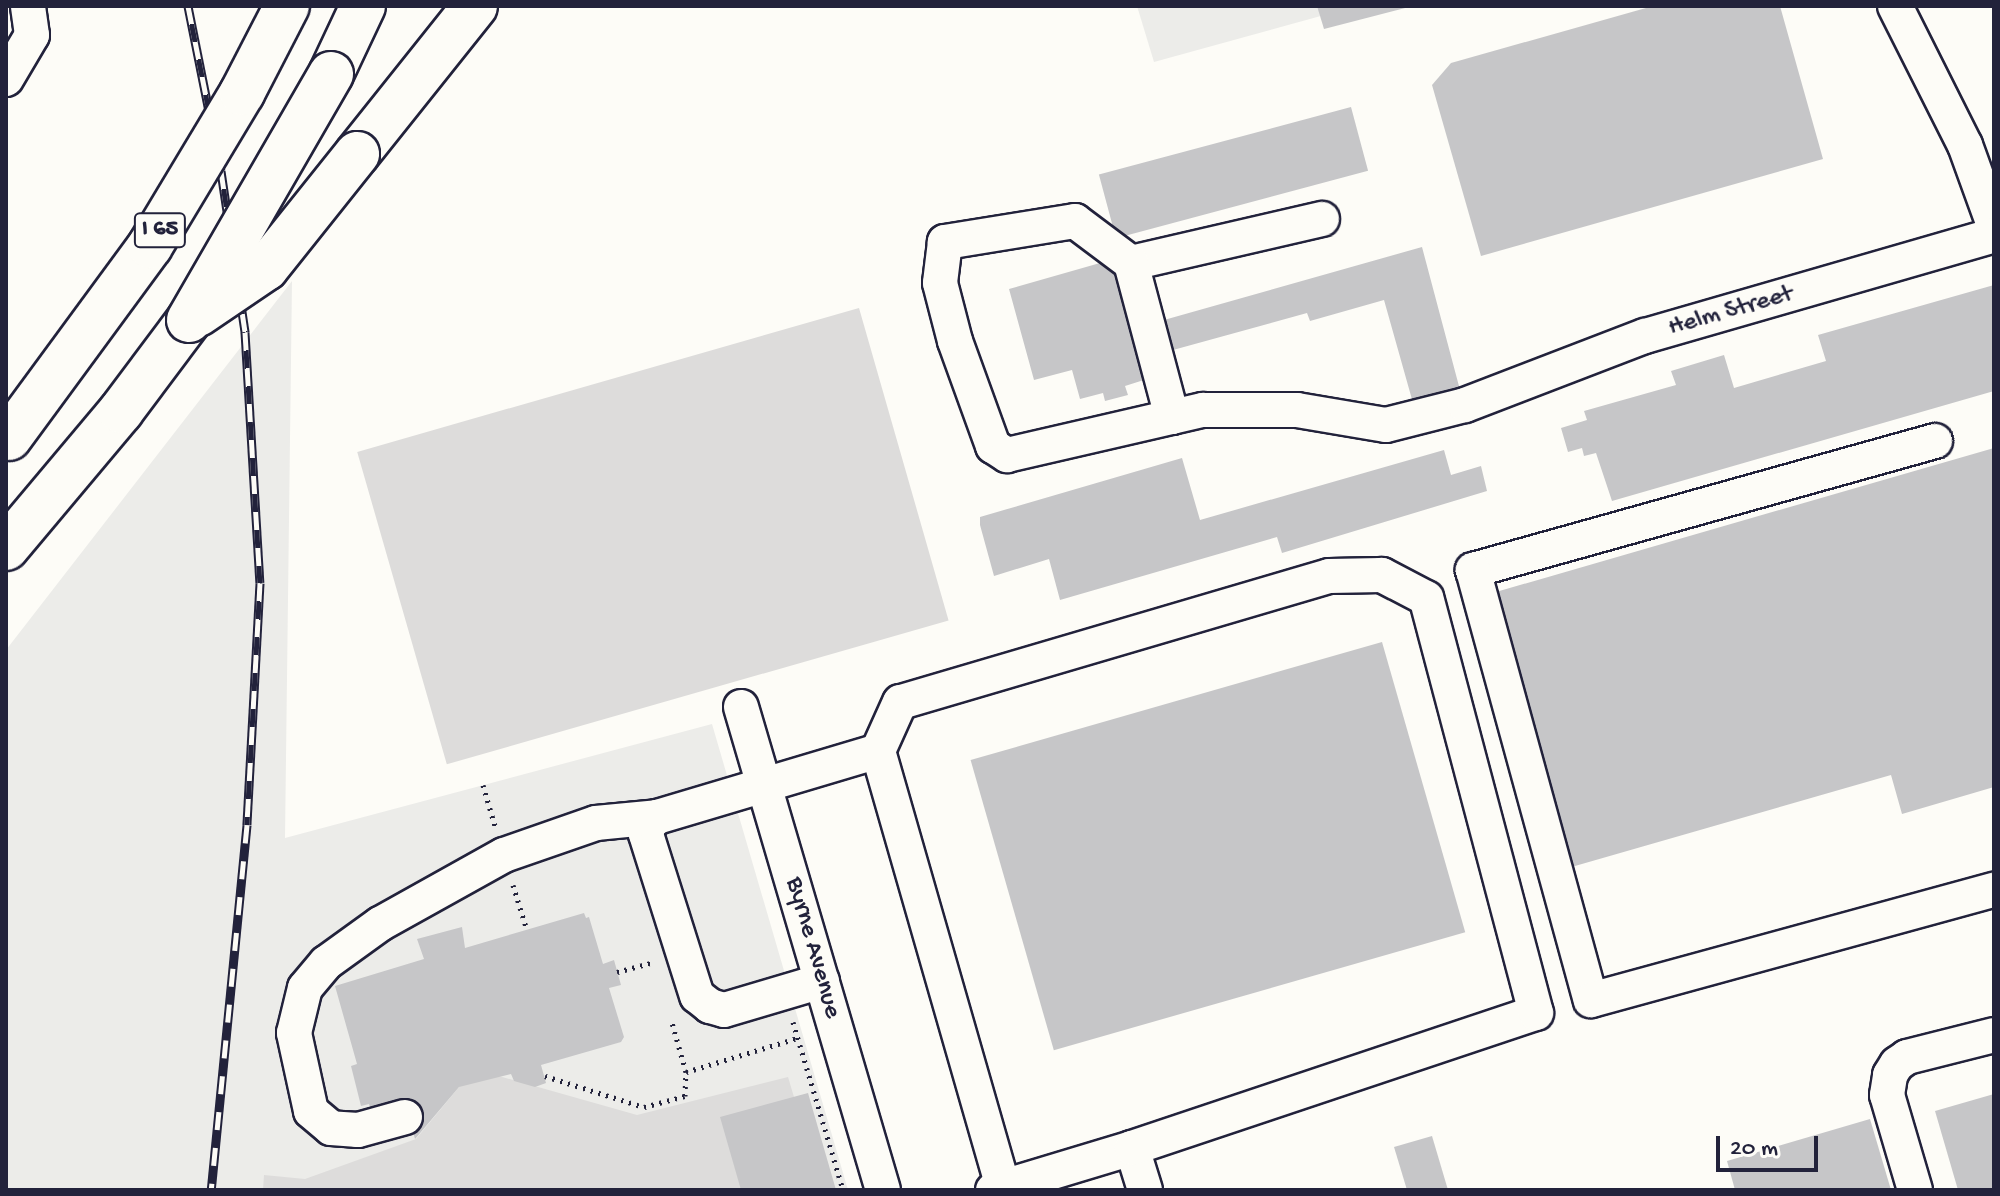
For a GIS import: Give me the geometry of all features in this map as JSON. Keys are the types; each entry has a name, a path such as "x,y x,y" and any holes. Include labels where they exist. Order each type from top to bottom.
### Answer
{"highway":[{"name":"I 65","path":"8,440 150,246 242,93 287,6"},
{"name":"I 65","path":"15,538 121,411 189,320 331,74 363,6"},
{"path":"189,320 266,268 475,6"}],"street":[{"path":"6,79 32,35 28,6"},
{"path":"1895,6 1965,145 1994,225"},
{"path":"1172,417 1131,263 1322,219"},
{"name":"Helm Street","path":"1131,263 1075,221 945,242 940,283 955,341 993,446 1007,455 1203,410 1297,410 1386,425 1472,402 1645,336 1994,235"},
{"path":"1935,441 1473,570 1591,1000 1994,890"},
{"path":"1382,575 1426,598 1536,1013 1132,1148 1000,1189 878,751 900,702 1329,576 1382,575"},
{"name":"Byrne Avenue","path":"741,707 883,1190"},
{"path":"405,1117 358,1130 331,1128 311,1111 294,1033 305,988 326,963 380,924 504,855 596,823 657,817 878,751"},
{"path":"657,817 649,824 648,848 697,996 710,1006 724,1010 822,981"},
{"path":"1915,1190 1887,1095 1890,1075 1897,1064 1907,1057 1994,1035"},
{"path":"1132,1148 1145,1190"}],"path":[{"path":"617,972 655,962"},
{"path":"790,1013 843,1190"},
{"path":"545,1076 644,1107 685,1096 686,1072 797,1038"}],"shaded area":[{"path":"1137,6 1357,6 1154,62"},
{"path":"292,281 285,838 712,724 848,1190 6,1190 6,650"},
{"path":"859,308 949,620 447,764 357,452"},
{"path":"474,1069 637,1115 788,1077 822,1190 263,1190 264,1175 305,1179 416,1139"}],"building":[{"path":"1317,6 1409,6 1409,7 1324,29"},
{"path":"1653,6 1780,6 1823,159 1481,256 1432,85 1451,63"},
{"path":"1351,107 1368,171 1116,238 1099,175"},
{"path":"1422,247 1460,390 1413,403 1384,300 1310,321 1307,313 1173,350 1164,320"},
{"path":"1114,259 1147,379 1125,386 1128,395 1105,401 1103,393 1080,399 1072,370 1034,380 1009,289"},
{"path":"1994,285 1994,391 1612,501 1596,453 1584,456 1582,448 1568,452 1561,428 1587,420 1584,411 1676,385 1671,371 1724,355 1734,388 1826,361 1818,335"},
{"path":"1994,448 1994,787 1902,814 1891,775 1568,868 1489,594"},
{"path":"1444,450 1451,475 1481,466 1487,491 1282,553 1277,537 1060,600 1049,559 994,576 980,525 980,517 1182,458 1200,520"},
{"path":"1382,642 1465,932 1054,1050 971,760"},
{"path":"584,913 586,918 589,917 603,964 614,960 621,985 609,988 624,1037 621,1042 541,1065 546,1083 535,1087 514,1081 511,1074 459,1087 415,1139 405,1103 372,1113 369,1104 361,1106 351,1066 357,1064 335,986 424,959 417,939 462,927 465,948"},
{"path":"808,1093 836,1190 741,1190 720,1117"},
{"path":"1994,1094 1994,1190 1958,1190 1935,1111"},
{"path":"1870,1119 1891,1190 1735,1190 1727,1161"},
{"path":"1432,1136 1448,1190 1407,1190 1394,1147"}],"railway":[{"path":"188,6 221,171 245,332 260,583 247,825 211,1190"}]}
